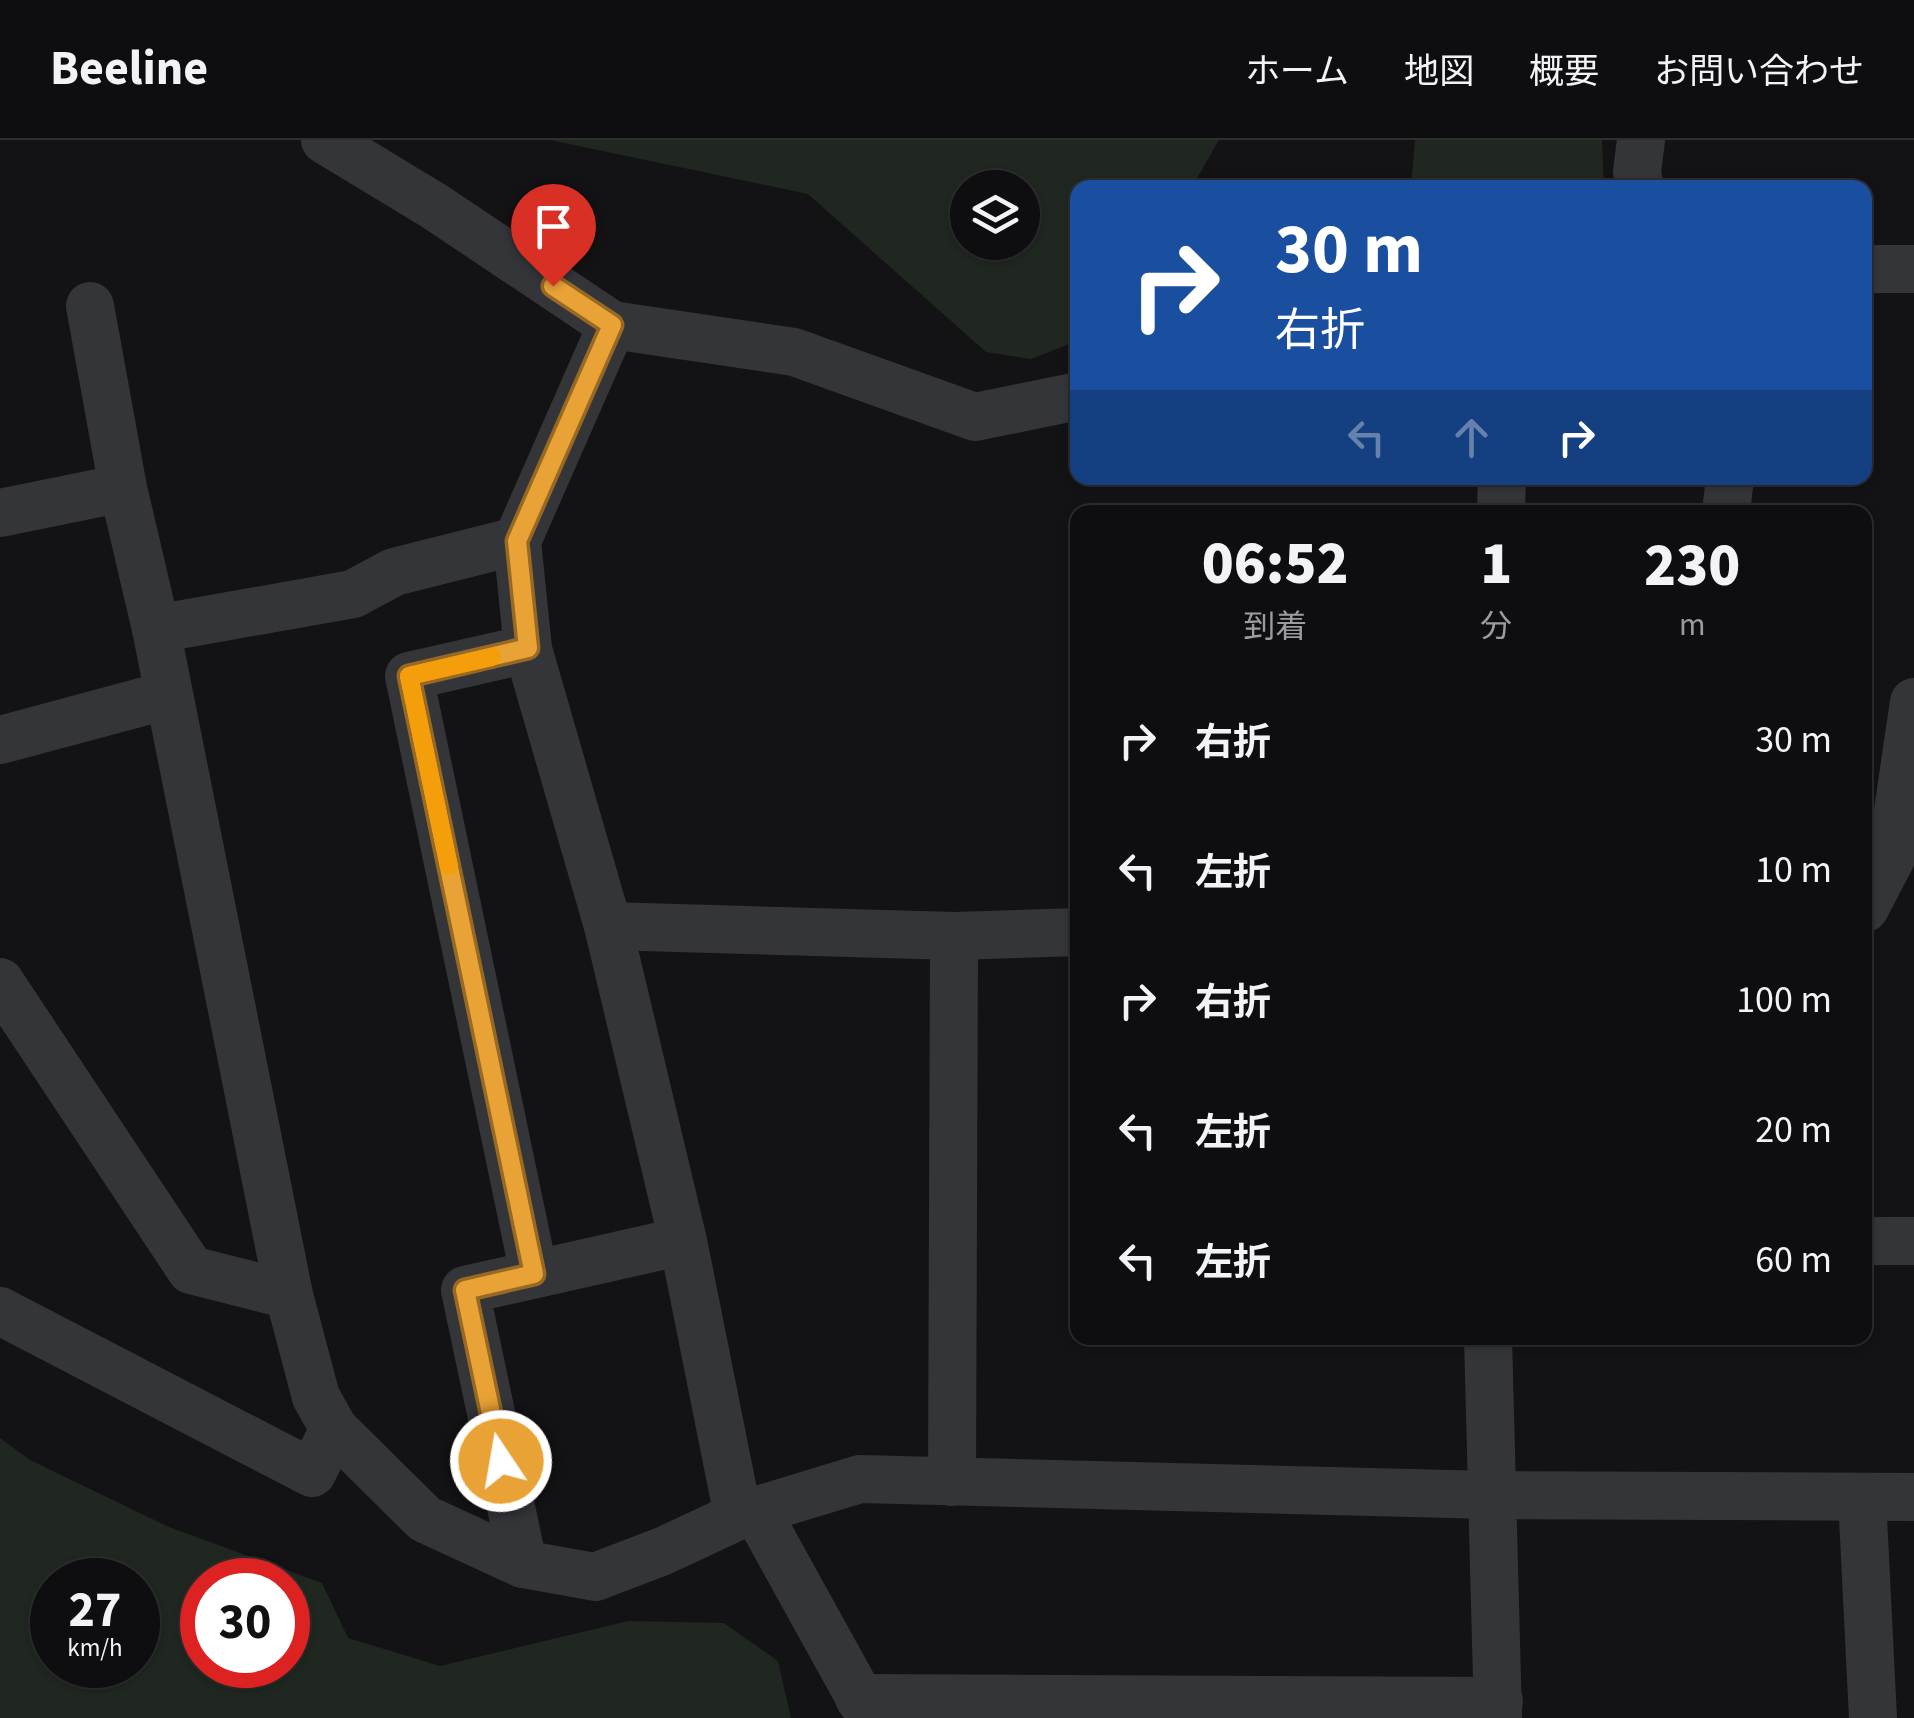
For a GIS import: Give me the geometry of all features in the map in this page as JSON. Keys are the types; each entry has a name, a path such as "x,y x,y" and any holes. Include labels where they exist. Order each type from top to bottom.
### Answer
{"street":[{"path":"326,140 434,206 612,325 794,352 976,417 1070,398"},
{"path":"1638,180 1641,140"},
{"path":"1872,268 1914,270"},
{"path":"90,306 123,488 156,629 288,1295 316,1397 334,1429 425,1519 523,1564 595,1578 747,1513 860,1479 1491,1495 1914,1497"},
{"path":"612,325 517,541 528,648 608,926 747,1513 865,1708 1498,1710 1488,1345"},
{"path":"0,513 123,488"},
{"path":"156,629 353,594 394,572 517,541"},
{"path":"528,648 409,676 534,1274"},
{"path":"0,740 168,695"},
{"path":"1872,895 1891,858 1914,702"},
{"path":"608,926 954,936 1070,932"},
{"path":"952,1482 954,936"},
{"path":"0,982 191,1270 288,1295"},
{"path":"1872,1240 1914,1241"},
{"path":"523,1564 465,1290 682,1241"},
{"path":"0,1312 312,1472 334,1429"},
{"path":"1862,1497 1872,1718"}],"shaded area":[{"path":"550,140 1219,140 1196,180 1070,180 1070,344 1031,359 986,352 808,194"},
{"path":"1415,140 1602,140 1604,180 1412,180"},
{"path":"0,1438 30,1460 169,1527 254,1558 180,1558 180,1688 310,1688 310,1579 322,1583 348,1638 440,1666 628,1621 724,1623 778,1661 791,1718 0,1718"}],"slow traffic":[{"path":"449,866 409,676 492,657"}],"route":[{"path":"501,1461 465,1290 534,1274 409,676 528,648 517,541 612,325 553,286"}]}
